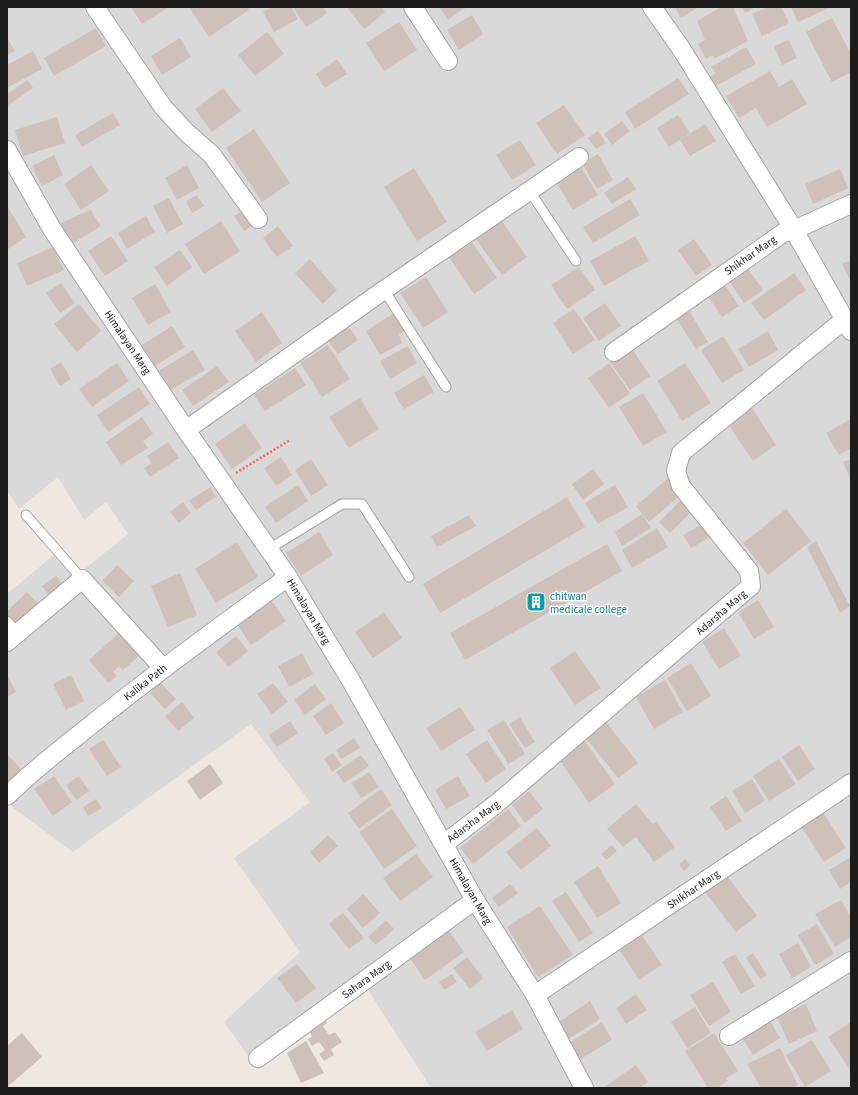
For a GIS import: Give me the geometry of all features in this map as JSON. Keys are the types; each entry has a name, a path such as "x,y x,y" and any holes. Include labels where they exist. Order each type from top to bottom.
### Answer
{"street":[{"path":"95,7 163,107 186,132 212,155 258,219"},
{"path":"413,7 448,61"},
{"path":"652,7 682,50 794,230 848,325"},
{"name":"Himalayan Marg","path":"7,150 52,229 186,430 288,577 350,679 475,900 535,995 584,1088"},
{"path":"186,430 384,290 579,157"},
{"name":"Shikhar Marg","path":"614,352 783,233 794,230 851,204"},
{"name":"Adarsha Marg","path":"444,844 496,804 751,586 749,571 681,486 676,471 681,453 848,325"},
{"name":"Kalika Path","path":"7,796 25,777 163,668 288,577"},
{"path":"11,632 82,579 163,668"},
{"name":"Shikhar Marg","path":"535,995 851,783"},
{"name":"Sahara Marg","path":"258,1058 475,900"},
{"path":"729,1036 851,961"}],"lane":[{"path":"530,190 576,261"},
{"path":"384,290 446,387"},
{"path":"269,549 342,504 362,504 409,576"},
{"path":"26,515 82,579"}],"path":[{"path":"222,482 290,440"}],"shaded area":[{"path":"7,7 851,7 851,1088 431,1088 366,987 258,1070 224,1022 300,952 234,858 310,802 251,724 73,852 12,807 7,800 7,594 61,549 81,572 128,534 106,502 84,520 58,477 19,509 7,491"}],"building":[{"path":"131,7 169,7 142,24"},
{"path":"189,7 247,7 249,10 209,37"},
{"path":"272,7 291,7 298,19 274,32 263,12"},
{"path":"293,7 323,7 327,13 306,27"},
{"path":"351,7 381,7 385,12 364,29 348,9"},
{"path":"439,7 466,7 448,20"},
{"path":"675,7 699,7 681,18"},
{"path":"721,7 733,7 748,41 714,59 712,55 706,59 698,44 705,40 697,21"},
{"path":"742,7 757,7 745,13"},
{"path":"768,7 781,7 789,23 762,36 752,14"},
{"path":"791,7 829,7 829,8 798,22"},
{"path":"472,15 483,34 459,50 447,30"},
{"path":"832,18 851,54 851,72 832,82 806,32"},
{"path":"399,22 417,50 384,71 366,43"},
{"path":"96,28 106,46 54,76 44,58"},
{"path":"267,32 284,54 255,76 238,55"},
{"path":"7,38 15,51 7,55"},
{"path":"180,38 191,57 162,75 151,56"},
{"path":"789,40 797,58 782,65 774,46"},
{"path":"744,48 747,48 756,64 714,87 709,78 716,73 711,67"},
{"path":"33,51 42,69 7,88 7,65"},
{"path":"337,59 347,74 325,88 316,74"},
{"path":"770,71 779,87 792,79 807,104 767,127 756,108 739,118 726,96"},
{"path":"678,78 689,94 635,129 625,112"},
{"path":"28,80 33,88 7,106 7,94"},
{"path":"223,88 241,111 212,132 195,109"},
{"path":"564,105 585,135 557,154 536,123"},
{"path":"113,113 120,125 82,147 75,135"},
{"path":"678,115 690,133 669,147 657,128"},
{"path":"57,117 65,143 23,156 15,130"},
{"path":"622,121 630,131 612,145 604,134"},
{"path":"705,124 716,141 690,156 680,140"},
{"path":"254,129 290,183 262,202 226,148"},
{"path":"598,131 606,143 596,149 588,138"},
{"path":"520,140 536,165 512,180 496,155"},
{"path":"598,154 613,180 597,189 582,163"},
{"path":"54,155 63,175 42,186 32,166"},
{"path":"91,165 109,191 81,210 64,184"},
{"path":"187,165 199,188 177,200 165,178"},
{"path":"581,167 598,195 573,210 556,182"},
{"path":"414,168 447,222 417,241 384,187"},
{"path":"840,169 848,188 813,204 805,184"},
{"path":"628,177 636,189 612,204 604,193"},
{"path":"197,195 204,206 192,213 186,201"},
{"path":"169,198 183,224 167,233 153,206"},
{"path":"630,199 640,215 593,243 583,227"},
{"path":"7,206 26,237 8,249 7,248"},
{"path":"245,209 255,224 244,231 234,216"},
{"path":"90,210 101,226 73,243 59,224"},
{"path":"146,216 155,232 127,249 118,233"},
{"path":"501,220 527,257 502,275 475,238"},
{"path":"221,221 240,251 204,274 185,244"},
{"path":"278,226 293,246 277,257 263,238"},
{"path":"111,236 128,261 105,276 88,251"},
{"path":"635,236 649,261 604,286 590,261"},
{"path":"694,239 712,265 696,276 678,250"},
{"path":"471,241 497,278 474,294 449,257"},
{"path":"53,247 64,270 27,286 17,263"},
{"path":"180,250 192,267 167,286 154,267"},
{"path":"310,259 337,290 323,304 295,273"},
{"path":"851,260 851,282 842,264"},
{"path":"743,262 763,290 744,303 725,275"},
{"path":"579,267 595,290 567,309 551,285"},
{"path":"794,273 806,290 764,320 751,303"},
{"path":"426,277 448,312 423,328 400,293"},
{"path":"722,281 739,306 722,317 705,292"},
{"path":"61,283 75,303 60,313 46,293"},
{"path":"155,284 171,312 148,325 132,298"},
{"path":"605,303 621,326 599,341 583,318"},
{"path":"79,304 101,331 77,352 54,324"},
{"path":"687,307 708,342 696,349 674,315"},
{"path":"574,309 595,340 573,354 553,323"},
{"path":"262,312 282,343 256,362 235,331"},
{"path":"394,313 407,330 399,334 402,343 380,355 366,331"},
{"path":"344,320 358,340 338,354 324,335"},
{"path":"172,326 185,347 155,366 142,345"},
{"path":"768,331 778,350 749,367 738,349"},
{"path":"723,336 744,370 722,383 701,350"},
{"path":"328,345 350,379 322,397 300,363"},
{"path":"408,346 417,363 390,379 380,361"},
{"path":"631,347 650,376 630,390 610,362"},
{"path":"193,350 205,370 167,392 155,373"},
{"path":"61,362 71,379 60,386 50,369"},
{"path":"117,363 129,381 92,407 79,389"},
{"path":"609,363 630,393 609,408 588,378"},
{"path":"685,363 711,403 682,421 657,381"},
{"path":"217,366 229,382 193,406 182,390"},
{"path":"295,368 306,385 265,411 254,395"},
{"path":"424,375 434,392 404,409 394,393"},
{"path":"139,387 150,404 108,432 97,415"},
{"path":"643,393 667,432 643,446 619,407"},
{"path":"360,398 379,429 349,448 329,417"},
{"path":"752,408 776,445 753,461 728,424"},
{"path":"142,417 153,434 143,441 148,448 121,465 106,442"},
{"path":"851,419 851,448 839,455 826,433"},
{"path":"245,423 262,448 232,469 215,444"},
{"path":"168,442 179,458 150,477 144,468 152,463 147,456"},
{"path":"281,457 292,475 276,486 264,468"},
{"path":"311,459 328,485 311,496 295,470"},
{"path":"851,459 851,481 843,462"},
{"path":"593,469 604,484 583,500 572,484"},
{"path":"668,478 682,494 649,522 636,506"},
{"path":"298,485 308,501 276,523 265,507"},
{"path":"615,485 628,507 598,524 585,503"},
{"path":"210,487 216,497 196,510 189,501"},
{"path":"567,497 585,527 440,613 423,584"},
{"path":"680,501 691,512 670,533 659,522"},
{"path":"183,502 191,513 179,523 170,512"},
{"path":"786,509 811,541 768,575 743,543"},
{"path":"642,514 651,528 622,546 615,532"},
{"path":"469,515 476,526 437,547 431,536"},
{"path":"703,524 710,537 691,548 683,535"},
{"path":"657,528 668,547 632,568 622,550"},
{"path":"319,532 333,555 301,576 286,553"},
{"path":"816,541 850,606 840,613 807,547"},
{"path":"237,542 258,577 216,603 195,569"},
{"name":"chitwan medicale college","path":"607,544 622,571 465,660 450,633"},
{"path":"117,565 134,581 119,597 102,581"},
{"path":"180,573 197,615 168,627 151,586"},
{"path":"56,576 66,589 51,599 42,586"},
{"path":"27,592 42,608 19,629 7,616 7,611"},
{"path":"271,600 286,621 251,645 237,624"},
{"path":"758,600 774,627 754,639 738,612"},
{"path":"384,612 402,638 373,658 355,632"},
{"path":"724,628 741,656 719,669 702,642"},
{"path":"120,632 140,655 123,670 119,666 113,672 117,676 108,683 89,660"},
{"path":"236,636 248,651 228,667 216,652"},
{"path":"575,651 601,688 575,705 550,668"},
{"path":"302,653 313,674 289,687 278,666"},
{"path":"691,663 711,696 687,711 667,678"},
{"path":"7,675 16,692 7,697"},
{"path":"71,675 84,701 66,710 53,684"},
{"path":"665,680 683,712 654,729 636,697"},
{"path":"160,682 176,699 165,709 150,693"},
{"path":"273,683 288,702 272,714 257,694"},
{"path":"315,684 326,699 305,715 294,700"},
{"path":"182,702 194,718 178,731 165,716"},
{"path":"331,703 344,723 326,735 313,716"},
{"path":"460,707 475,730 441,751 426,728"},
{"path":"520,717 535,742 525,748 509,724"},
{"path":"504,720 525,754 508,764 487,730"},
{"path":"290,721 298,733 277,747 269,735"},
{"path":"606,722 638,763 618,778 586,738"},
{"path":"354,738 360,748 341,759 336,750"},
{"path":"103,740 121,767 107,776 89,749"},
{"path":"487,740 506,769 486,783 466,754"},
{"path":"584,740 615,784 589,803 558,758"},
{"path":"799,745 815,769 798,781 782,757"},
{"path":"333,753 342,765 332,772 324,759"},
{"path":"7,754 21,769 7,783"},
{"path":"361,755 369,766 344,783 336,772"},
{"path":"779,759 796,784 769,801 753,776"},
{"path":"210,764 223,783 200,800 187,781"},
{"path":"369,772 379,787 361,798 351,783"},
{"path":"54,776 72,802 53,816 34,789"},
{"path":"79,776 89,791 76,800 66,785"},
{"path":"458,776 470,796 446,809 435,790"},
{"path":"752,779 765,801 745,813 732,791"},
{"path":"381,789 392,805 359,829 348,813"},
{"path":"529,791 543,809 525,823 512,805"},
{"path":"726,796 742,821 726,831 710,807"},
{"path":"96,799 102,808 88,816 83,807"},
{"path":"636,804 653,824 656,822 675,847 654,862 636,837 623,847 607,829"},
{"path":"392,809 417,846 384,869 359,832"},
{"path":"508,809 521,826 473,864 460,848"},
{"path":"822,811 846,848 824,862 800,825"},
{"path":"537,828 551,846 521,870 506,852"},
{"path":"328,835 338,846 319,863 310,852"},
{"path":"612,845 617,851 606,860 601,854"},
{"path":"416,854 433,877 400,901 383,878"},
{"path":"851,857 851,882 840,889 829,870"},
{"path":"685,859 690,865 684,871 679,864"},
{"path":"598,866 621,903 597,918 574,882"},
{"path":"727,876 757,916 736,932 705,892"},
{"path":"510,884 518,893 499,907 492,898"},
{"path":"566,892 593,933 579,942 552,901"},
{"path":"363,894 380,913 363,928 347,909"},
{"path":"841,900 851,917 851,937 835,947 815,914"},
{"path":"540,906 573,955 538,977 507,927"},
{"path":"343,913 364,938 349,949 329,924"},
{"path":"386,920 394,929 376,945 368,937"},
{"path":"817,924 834,954 815,965 798,935"},
{"path":"446,927 464,952 425,980 407,954"},
{"path":"639,931 662,965 639,980 617,946"},
{"path":"798,943 811,967 792,978 779,954"},
{"path":"753,953 767,975 760,979 746,958"},
{"path":"735,954 755,986 741,994 722,962"},
{"path":"467,957 483,978 470,989 453,968"},
{"path":"297,964 316,988 296,1003 277,978"},
{"path":"452,974 457,982 444,990 439,982"},
{"path":"713,982 731,1012 709,1026 690,995"},
{"path":"636,994 647,1010 626,1024 616,1008"},
{"path":"590,1001 600,1019 567,1040 556,1024"},
{"path":"806,1004 817,1031 789,1044 777,1017"},
{"path":"695,1007 711,1033 687,1048 671,1022"},
{"path":"512,1010 523,1029 487,1051 475,1032"},
{"path":"768,1017 780,1038 753,1055 740,1034"},
{"path":"326,1021 327,1023 323,1026 329,1035 335,1032 342,1042 331,1049 334,1055 324,1061 319,1054 325,1050 319,1042 312,1046 308,1039 312,1037 310,1032"},
{"path":"602,1022 612,1040 579,1060 569,1043"},
{"path":"851,1022 851,1071 828,1037"},
{"path":"22,1033 42,1057 7,1087 7,1046"},
{"path":"714,1033 738,1071 726,1078 728,1081 717,1088 708,1088 685,1051"},
{"path":"812,1040 831,1071 805,1087 786,1055"},
{"path":"306,1041 324,1073 301,1083 287,1053"},
{"path":"780,1048 798,1085 793,1088 761,1088 747,1064"},
{"path":"636,1065 648,1082 639,1088 603,1088"}],"place":[{"name":"chitwan medicale college","path":"536,602"}]}
